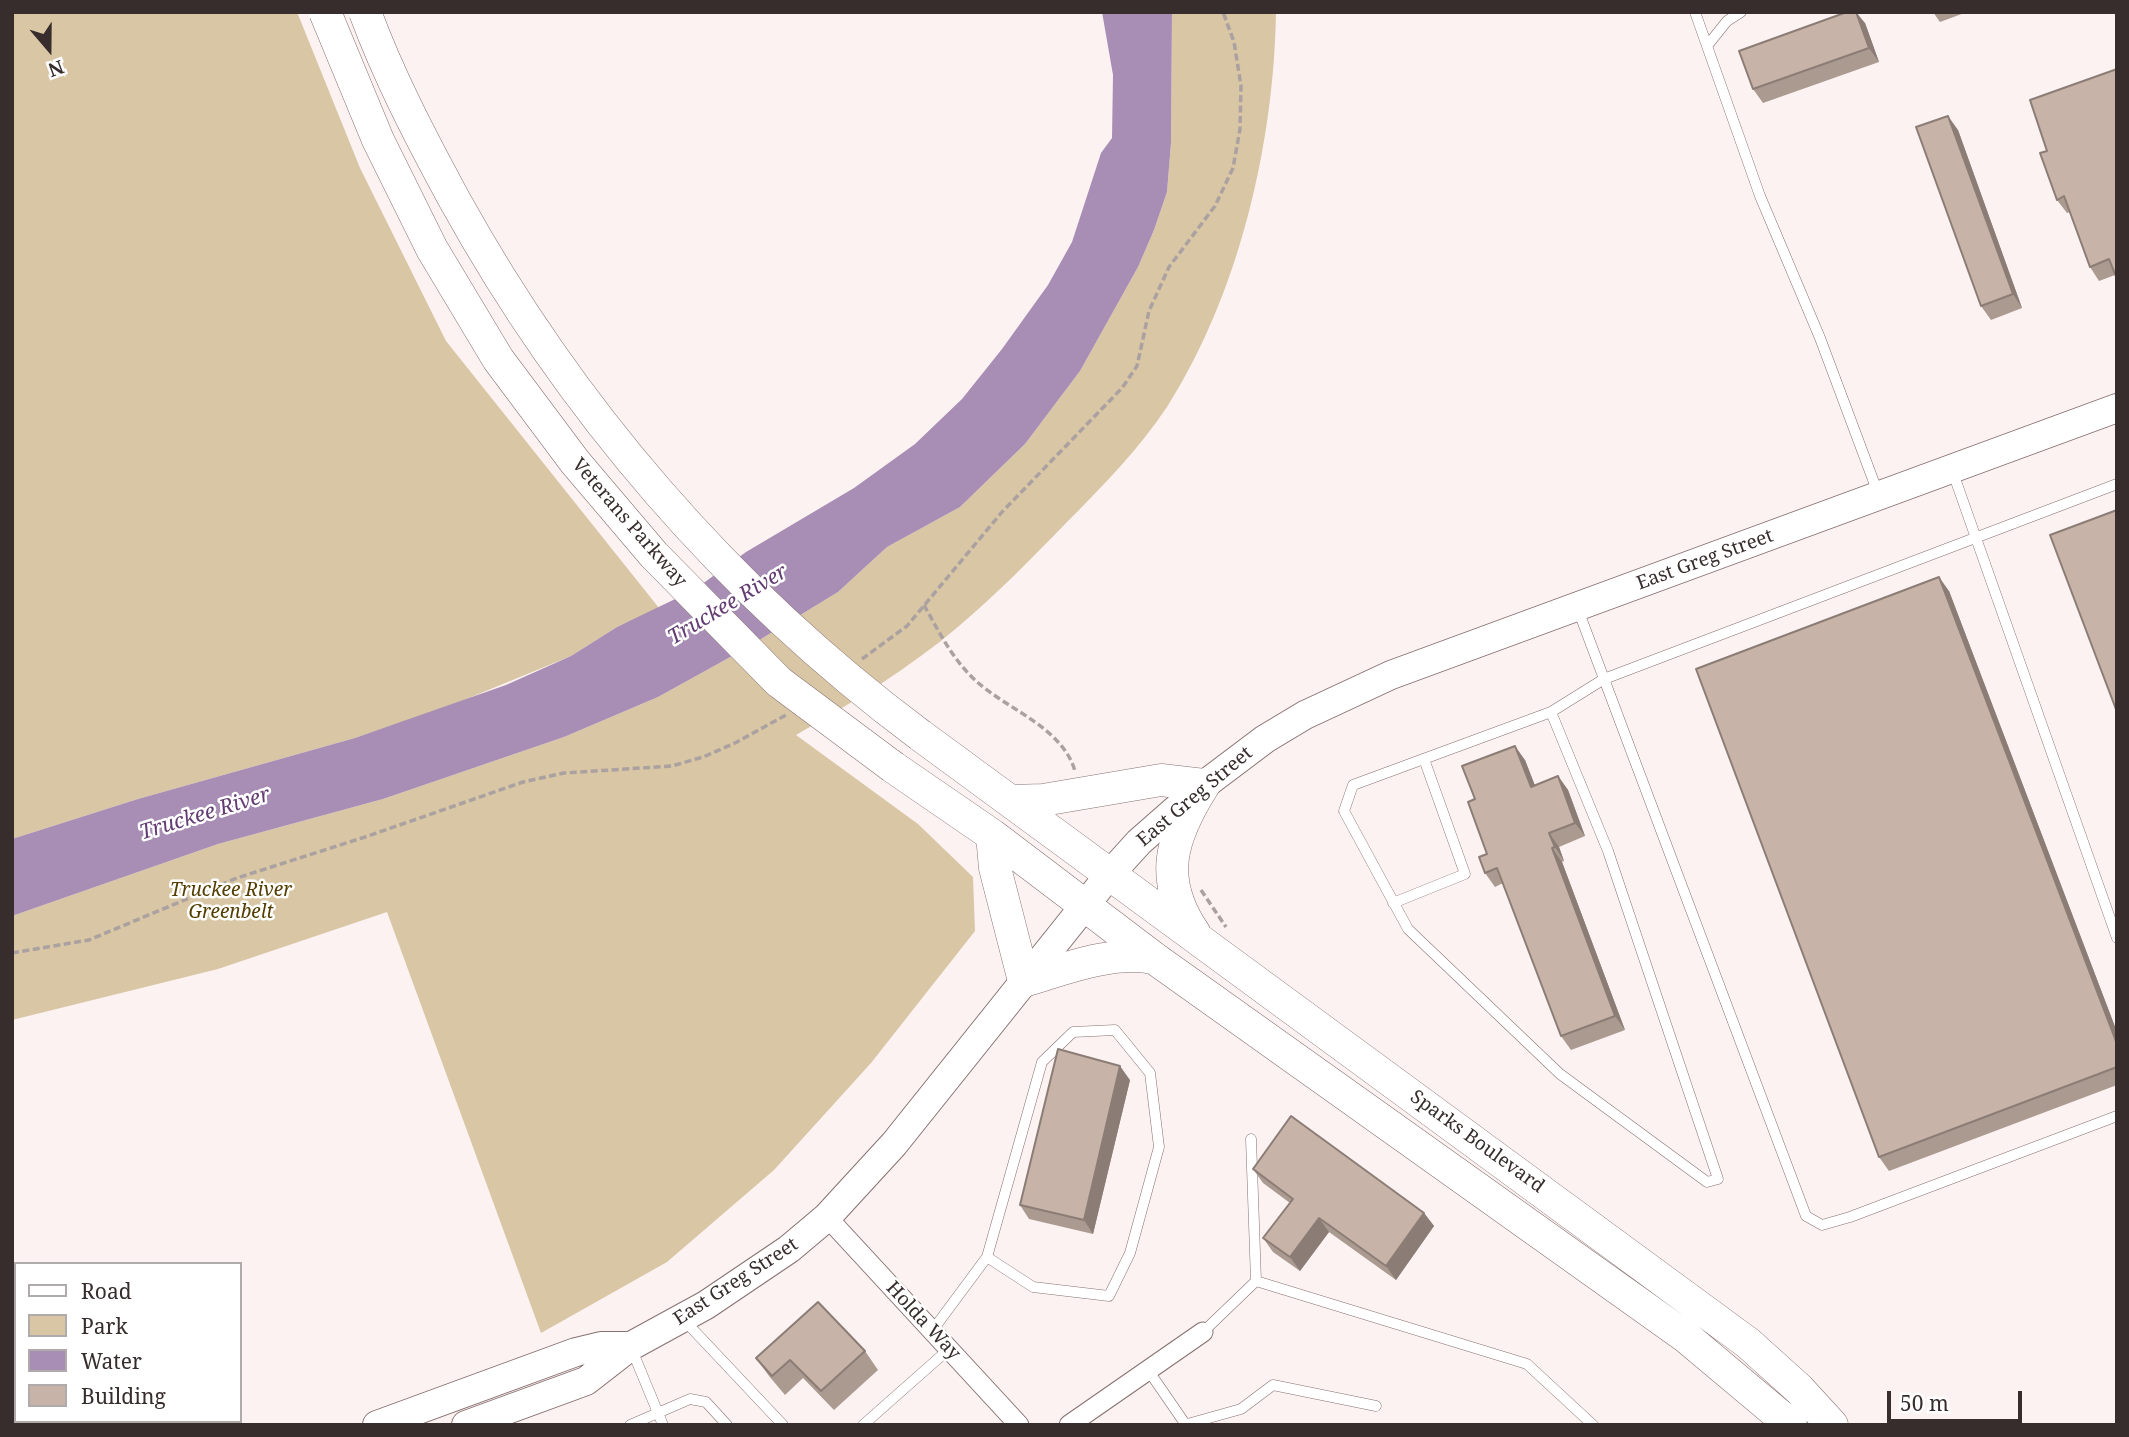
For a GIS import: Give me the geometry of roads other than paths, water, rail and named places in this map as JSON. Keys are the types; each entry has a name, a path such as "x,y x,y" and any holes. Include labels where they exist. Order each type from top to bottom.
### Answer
{"main road":[{"name":"Veterans Parkway","path":"325,12 378,140 432,249 498,359 567,452 654,555 779,682 892,767 992,835 1087,905"},
{"path":"365,12 412,122 470,227 537,336 610,435 686,525 752,594 874,701 1110,874"},
{"name":"East Greg Street","path":"466,1425 502,1419 586,1381 631,1346 682,1319 747,1279 827,1217 894,1144 1110,874 1139,842 1204,785 1265,739 1367,685 2117,408"},
{"path":"1012,801 1042,800 1161,780 1204,785 1181,820 1173,851 1172,873 1184,917 1200,940"},
{"path":"992,835 995,868 1024,981 1120,958 1137,955 1154,958"},
{"name":"Sparks Boulevard","path":"1110,874 1748,1343 1800,1389 1832,1425"},
{"name":"Sparks Boulevard","path":"1087,905 1154,958 1686,1337 1791,1425"},
{"name":"East Greg Street","path":"377,1425 576,1352 601,1346 631,1346"}],"street":[{"name":"Holda Way","path":"827,1217 1019,1425"},
{"path":"1069,1425 1203,1332"}],"lane":[{"path":"1695,12 1760,195 1820,338 1879,497"},
{"path":"1707,46 1727,21 1741,12"},
{"path":"1952,469 2117,938"},
{"path":"1551,712 1608,851 1718,1179 1707,1182 1560,1074 1408,929 1344,811 1353,785 1551,712 1604,679 2117,484"},
{"path":"1580,615 1806,1216 1822,1225 1850,1217 2117,1116"},
{"path":"1393,902 1465,874 1424,759"},
{"path":"932,1331 987,1256 1042,1062 1073,1032 1115,1030 1150,1073 1159,1147 1130,1253 1109,1296 1033,1287 987,1256"},
{"path":"1203,1332 1256,1281 1251,1139"},
{"path":"1256,1281 1527,1364 1593,1425"},
{"path":"682,1319 783,1425"},
{"path":"631,1346 661,1420"},
{"path":"863,1425 949,1349"},
{"path":"1148,1370 1185,1424 1241,1409 1273,1385 1376,1406"},
{"path":"630,1425 661,1420 690,1399 706,1402 727,1425"}],"water":[{"name":"Truckee River","path":"1102,12 1172,12 1171,143 1167,192 1138,267 1080,371 1025,444 960,507 887,547 838,592 743,650 658,697 564,737 383,799 218,844 12,916 12,839 138,799 355,738 506,685 571,656 617,627 694,590 746,552 854,488 915,444 962,399 1002,349 1048,285 1072,242 1101,153 1112,138 1113,75"}],"park label":[{"name":"Truckee River Greenbelt","path":"231,902"}]}
